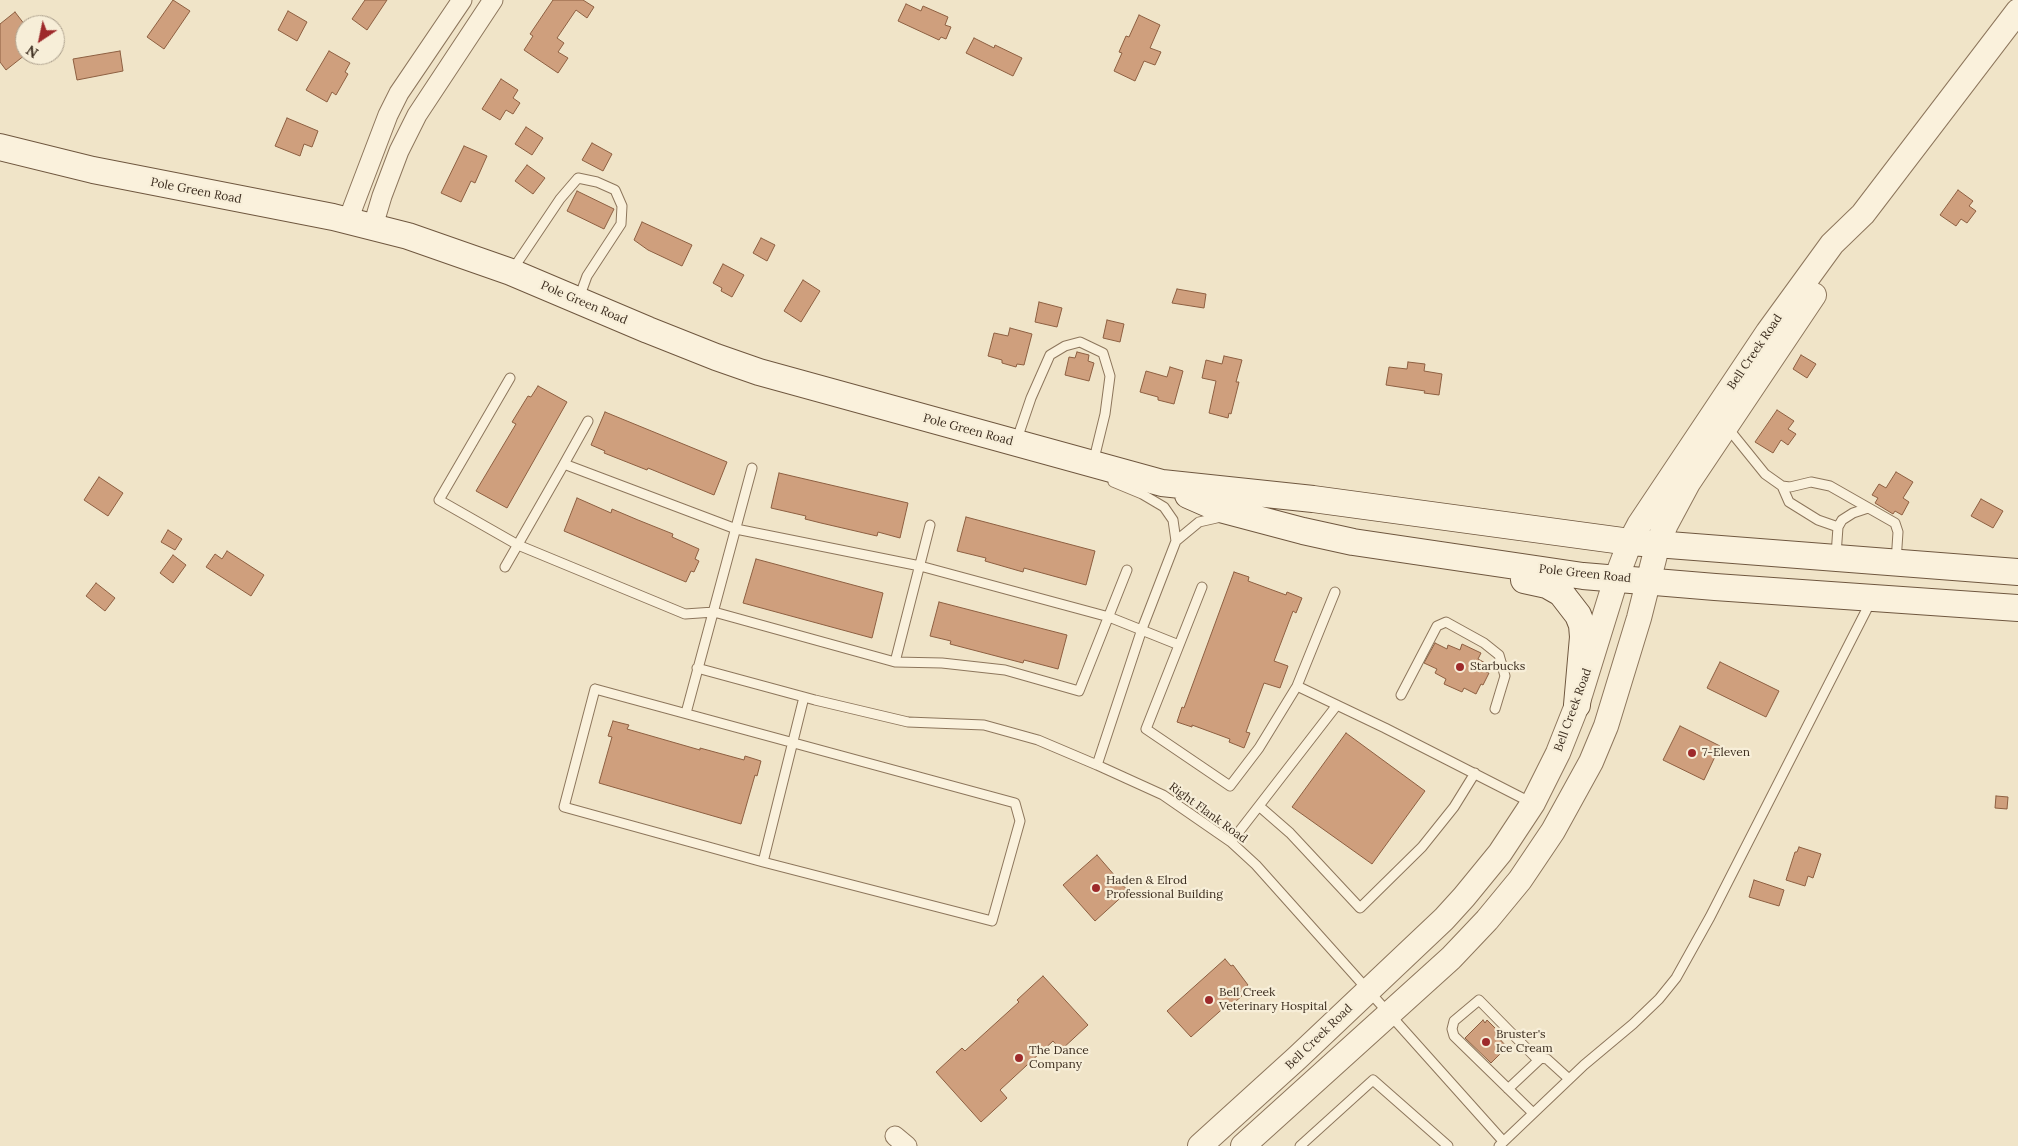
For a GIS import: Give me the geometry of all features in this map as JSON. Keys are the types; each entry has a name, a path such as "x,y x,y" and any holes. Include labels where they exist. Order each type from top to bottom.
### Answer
{"main road":[{"name":"Pole Green Road","path":"0,148 93,170 348,220 408,236 510,272 716,357 750,369 1016,443 1092,471 1162,483 1313,499 1630,542 2018,572"},
{"name":"Pole Green Road","path":"1162,483 1220,509 1353,542 1616,579 2018,608"},
{"path":"1353,542 1436,568 1529,581 1548,585 1561,593 1570,603 1582,625 1577,705"}],"street":[{"path":"348,220 395,100 462,0"},
{"path":"373,226 399,151 417,114 493,0"},
{"name":"Bell Creek Road","path":"1200,1146 1297,1058 1444,919 1464,898 1500,853 1532,803 1558,752 1577,705 1616,579 1630,542 1639,525 1768,332 1832,244 1862,214 2018,11"},
{"name":"Bell Creek Road","path":"1243,1146 1451,958 1487,920 1520,880 1553,831 1591,762 1606,726 1625,665 1658,543 1675,505 1843,252 1862,214"}],"lane":[{"path":"510,272 560,199 578,178 597,182 615,190 622,206 621,224 587,276 578,301"},
{"path":"1016,443 1031,398 1050,354 1065,346 1080,342 1103,353 1110,376 1105,414 1092,471 1164,507 1173,520 1176,541 1142,629 1097,765"},
{"path":"510,378 439,500 518,545 685,614 714,612 895,662 942,663 1005,670 1079,691 1128,570"},
{"path":"506,567 588,421"},
{"path":"1726,426 1765,474 1782,486 1790,488 1811,482 1830,486 1895,523 1898,532 1896,562"},
{"path":"564,464 736,529 920,566 1109,616 1179,644"},
{"path":"686,713 752,468"},
{"path":"1782,486 1789,502 1818,520 1838,527"},
{"path":"1836,557 1838,527 1842,520 1853,513 1868,508"},
{"path":"1176,541 1199,522 1214,518 1247,516"},
{"path":"895,662 930,525"},
{"path":"1202,587 1146,729 1230,786 1259,748 1297,686 1335,592"},
{"path":"1501,1144 1569,1079 1634,1024 1659,999 1676,978 1710,917 1872,598"},
{"path":"1401,695 1437,626 1446,622 1484,643 1499,655 1503,663 1505,676 1495,709"},
{"name":"Right Flank Road","path":"697,668 804,697 908,722 984,725 1038,740 1163,795 1231,842 1256,865 1390,1013 1501,1144"},
{"path":"1297,686 1532,803"},
{"path":"596,689 792,742 1015,803 1020,820 992,922 564,807 596,689"},
{"path":"763,862 804,697"},
{"path":"1231,842 1337,705"},
{"path":"1259,806 1290,832 1360,908 1422,847 1454,806 1475,773"},
{"path":"1533,1113 1454,1036 1452,1029 1454,1022 1479,1000 1535,1057 1547,1059 1569,1079"},
{"path":"1508,1089 1541,1058"},
{"path":"1300,1146 1373,1080 1448,1146"}],"building":[{"path":"173,0 190,11 164,49 147,37"},
{"path":"365,0 387,0 367,30 352,19"},
{"path":"553,0 583,0 594,7 587,18 576,10 557,38 564,43 558,52 568,58 558,73 524,50 533,36 530,34"},
{"path":"906,4 921,11 923,6 948,17 945,25 951,27 946,39 941,37 939,40 898,21"},
{"path":"288,11 307,22 297,41 278,30"},
{"path":"15,12 17,15 15,15 15,63 6,70 0,62 0,24"},
{"path":"1139,15 1160,25 1150,48 1161,52 1155,65 1144,61 1135,81 1114,71 1122,53 1119,52 1126,36 1129,37"},
{"path":"974,38 994,48 995,45 1022,58 1013,76 966,53"},
{"path":"120,51 123,71 77,80 73,59"},
{"path":"329,51 350,63 345,72 348,74 336,95 332,92 327,102 306,90"},
{"path":"501,79 518,90 513,98 520,103 513,114 506,110 500,120 482,109"},
{"path":"287,118 318,131 312,147 304,144 300,156 275,146"},
{"path":"526,127 543,138 532,155 515,144"},
{"path":"592,143 612,154 603,171 582,160"},
{"path":"464,146 487,156 475,183 471,181 461,202 441,193"},
{"path":"527,165 545,178 533,194 515,181"},
{"path":"1958,190 1973,201 1969,206 1976,211 1967,223 1961,219 1956,226 1940,215"},
{"path":"577,191 614,209 604,229 567,211"},
{"path":"642,222 692,245 682,266 648,250 634,240"},
{"path":"761,238 775,245 767,261 753,253"},
{"path":"723,264 744,275 732,297 721,291 722,288 713,283"},
{"path":"803,280 820,291 801,322 784,311"},
{"path":"1177,289 1206,294 1204,308 1172,303"},
{"path":"1039,302 1062,308 1057,327 1035,322"},
{"path":"1107,320 1124,324 1120,342 1103,338"},
{"path":"1010,328 1032,334 1024,365 1017,364 1016,367 988,356 994,333 1008,336"},
{"path":"1077,352 1089,355 1088,361 1094,363 1089,381 1065,375 1069,357 1075,358"},
{"path":"1801,355 1816,364 1807,378 1793,369"},
{"path":"1224,356 1242,360 1236,382 1239,382 1231,414 1229,413 1228,418 1209,413 1216,381 1202,378 1206,360 1222,364"},
{"path":"1408,362 1425,364 1424,371 1442,374 1439,395 1386,385 1389,367 1407,369"},
{"path":"1170,367 1183,371 1174,404 1158,400 1158,397 1140,392 1146,371 1167,377"},
{"path":"538,386 567,402 507,508 476,491 516,424 512,422 528,396 531,397"},
{"path":"1777,410 1794,421 1788,429 1796,434 1788,445 1781,440 1773,453 1755,442"},
{"path":"605,412 727,462 714,495 648,468 647,470 604,453 605,451 591,445"},
{"path":"1896,472 1913,482 1903,498 1909,502 1902,515 1895,511 1893,514 1875,503 1878,498 1872,495 1879,484 1886,488"},
{"path":"779,473 908,503 900,538 878,532 877,536 821,523 805,519 806,516 771,508"},
{"path":"99,477 123,493 108,516 84,500"},
{"path":"577,498 611,513 612,509 673,534 672,537 699,549 695,559 699,561 694,572 691,571 686,582 564,531"},
{"path":"1981,499 2003,511 1993,528 1971,516"},
{"path":"966,517 1095,551 1086,585 1024,568 1023,572 985,561 986,558 957,551"},
{"path":"168,530 182,539 175,550 161,542"},
{"path":"227,551 264,575 251,596 206,567 215,554 222,559"},
{"path":"173,555 186,565 173,583 160,573"},
{"path":"756,559 883,593 872,638 743,603"},
{"path":"1234,572 1249,577 1248,581 1286,595 1287,592 1302,598 1296,613 1293,611 1274,661 1288,666 1280,688 1264,683 1246,732 1250,733 1244,748 1229,742 1230,739 1192,725 1192,727 1177,722 1182,707 1184,708"},
{"path":"96,583 115,598 105,611 86,596"},
{"path":"939,602 1067,635 1058,669 1024,660 1023,663 950,644 951,641 930,636"},
{"name":"Starbucks","path":"1435,643 1447,649 1448,645 1460,650 1462,644 1481,653 1478,659 1489,665 1486,672 1489,673 1476,694 1464,688 1462,692 1444,684 1446,679 1435,673 1437,669 1424,663"},
{"name":"7-Eleven","path":"1720,662 1779,691 1766,717 1707,688"},
{"path":"613,721 629,725 627,729 700,750 700,748 744,760 745,756 761,761 741,824 599,783 612,737 608,736"},
{"name":"7-Eleven","path":"1680,726 1720,746 1704,780 1663,760"},
{"path":"1346,733 1425,791 1372,864 1292,807"},
{"path":"1996,796 2008,797 2007,809 1995,808"},
{"path":"1799,847 1821,854 1813,878 1808,876 1805,886 1786,880 1795,852 1797,852"},
{"name":"Haden & Elrod Professional Building","path":"1097,855 1128,891 1095,921 1063,885"},
{"path":"1754,880 1784,890 1779,906 1749,897"},
{"name":"Bell Creek Veterinary Hospital","path":"1225,959 1231,966 1233,965 1248,985 1239,993 1242,996 1230,1006 1228,1004 1191,1037 1167,1011"},
{"path":"1043,976 1088,1025 1061,1050 1053,1041 1000,1090 1007,1098 981,1122 936,1072 962,1048 965,1051 1019,1002 1017,1000"},
{"name":"Bruster's Ice Cream","path":"1483,1020 1485,1023 1487,1020 1496,1029 1496,1035 1507,1047 1491,1063 1465,1038"}],"place":[{"name":"Starbucks","path":"1460,667"},
{"name":"7-Eleven","path":"1692,753"},
{"name":"Haden & Elrod Professional Building","path":"1096,888"},
{"name":"Bell Creek Veterinary Hospital","path":"1209,1000"},
{"name":"Bruster's Ice Cream","path":"1486,1042"},
{"name":"The Dance Company","path":"1019,1058"}]}
